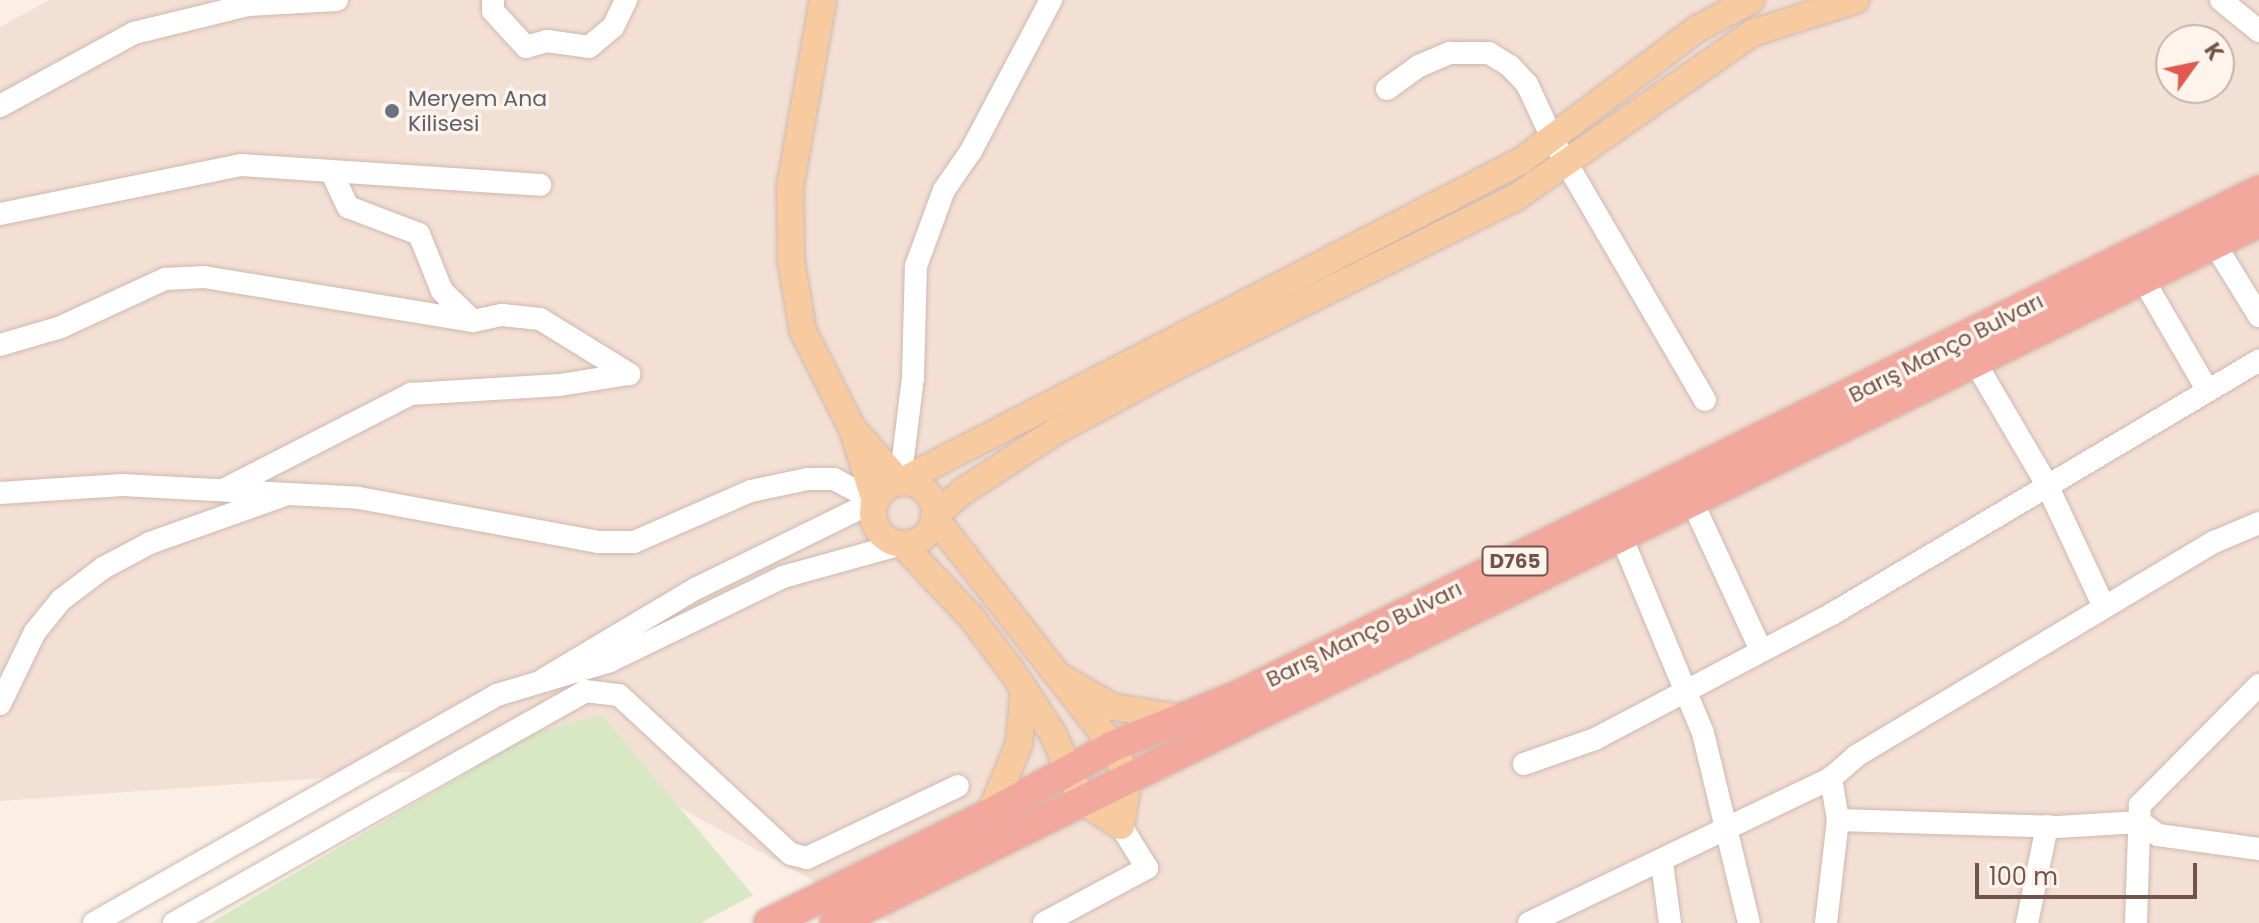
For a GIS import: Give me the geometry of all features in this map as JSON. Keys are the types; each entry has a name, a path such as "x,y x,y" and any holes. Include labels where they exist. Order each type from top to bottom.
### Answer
{"highway":[{"name":"Barış Manço Bulvarı","path":"769,923 990,814 1113,746 1240,695 2259,191"},
{"name":"Barış Manço Bulvarı","path":"835,923 2259,222"}],"main road":[{"path":"823,0 790,187 791,261 803,331 852,428 875,501 877,529 902,544 971,617 1053,734 1082,801 1121,826 1128,781 1113,746 1050,671 934,517 926,491 900,482 852,428"},
{"path":"875,501 885,488 1468,190 1553,140 1697,29 1751,0"},
{"path":"902,544 920,539 934,517 962,492 1056,431 1178,365 1445,235 1569,164 1694,69 1752,33 1856,0"},
{"path":"1050,671 1113,707 1182,718"},
{"path":"990,814 1019,744 1024,689"}],"street":[{"path":"0,106 134,33 248,5 337,0"},
{"path":"493,0 493,11 526,47 547,41 589,47 613,27 626,0"},
{"path":"900,482 913,377 916,266 944,190 971,151 1051,0"},
{"path":"2221,0 2259,31"},
{"path":"1387,89 1419,66 1450,53 1489,53 1527,84 1553,140 1705,400"},
{"path":"0,214 241,165 540,185"},
{"path":"332,173 348,207 419,234 442,291 473,321"},
{"path":"2214,243 2259,316"},
{"path":"0,345 61,327 165,279 204,277 473,321 502,315 540,319 629,374 560,385 411,394 226,488"},
{"path":"2143,279 2208,391"},
{"path":"1524,764 1595,739 1685,688 1832,614 2046,483 2259,360"},
{"path":"1975,362 2046,483 2104,607"},
{"path":"0,493 122,485 291,493 373,501 598,542 634,542 751,491 808,479 834,479 875,501"},
{"path":"0,704 35,632 61,600 103,568 150,543 291,493"},
{"path":"544,679 695,589 875,501"},
{"path":"1692,501 1761,650"},
{"path":"1529,923 1662,863 1831,778 1856,756 2104,607 2214,542 2259,523"},
{"path":"1621,536 1703,733 1723,831 1749,923"},
{"path":"94,923 416,737 497,695 610,661 783,577 902,544"},
{"path":"544,679 556,704"},
{"path":"2136,923 2140,805 2156,784 2257,690"},
{"path":"174,923 556,704 585,691 619,695 791,854 807,858 958,786"},
{"path":"1826,923 1838,820 1831,778"},
{"path":"1838,820 2047,826 2140,822 2158,835 2259,849"},
{"path":"1044,923 1147,868 1121,826"},
{"path":"2027,923 2047,826"},
{"path":"1662,863 1670,923"}],"shaded area":[{"path":"49,0 2259,0 2259,923 891,923 590,759 0,801 0,27"}],"green space":[{"path":"602,715 753,895 701,923 210,923 535,733"}],"place":[{"name":"Meryem Ana Kilisesi","path":"392,111"}]}
